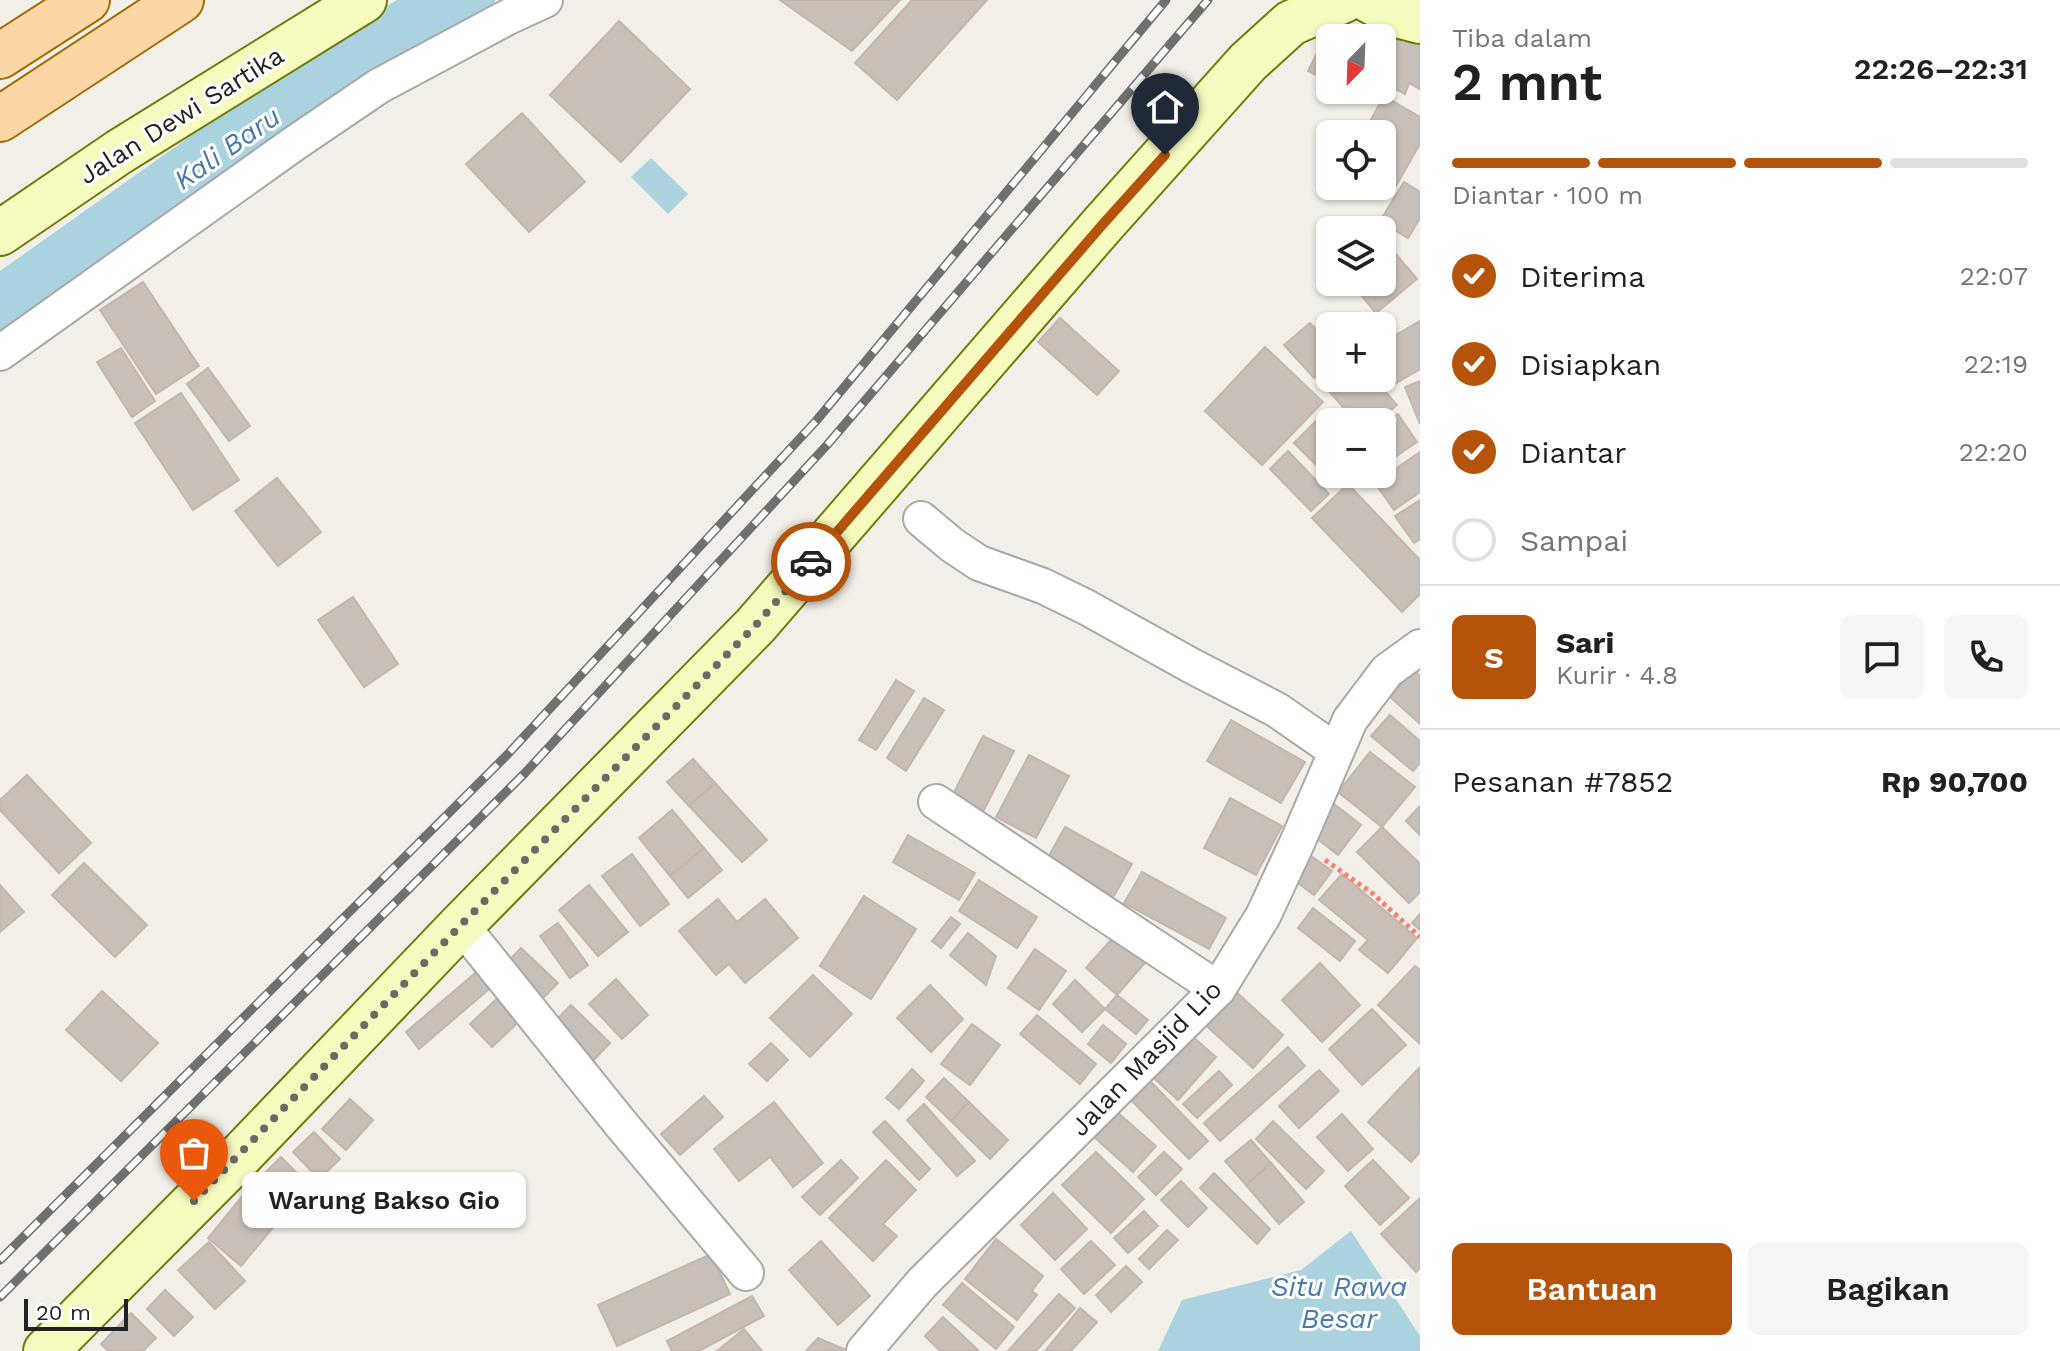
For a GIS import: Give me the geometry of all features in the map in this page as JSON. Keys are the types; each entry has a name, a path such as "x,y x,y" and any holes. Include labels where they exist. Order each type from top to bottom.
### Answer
{"main road":[{"path":"0,56 87,0"},
{"path":"0,119 181,0"}],"street":[{"name":"Jalan Dewi Sartika","path":"0,233 119,152 364,0"},
{"path":"0,353 379,86 545,0"},
{"path":"46,1351 755,626 1103,224 1248,62 1291,23 1344,0"},
{"path":"1369,0 1397,15 1420,21"},
{"path":"921,519 979,563 1043,586 1086,607 1277,710 1336,751"},
{"name":"Jalan Masjid Lio","path":"864,1351 922,1283 1218,989 1263,916 1350,720 1387,671 1420,647"},
{"path":"936,802 1218,989"},
{"path":"461,925 746,1273"}],"path":[{"path":"1297,843 1372,893 1420,937"}],"water":[{"path":"651,158 688,194 668,214 631,177"},
{"name":"Situ Rawa Besar","path":"1351,1231 1420,1336 1420,1351 1158,1351 1182,1300 1301,1270"}],"building":[{"path":"780,0 900,0 852,51"},
{"path":"912,0 987,0 897,100 855,63"},
{"path":"619,21 690,89 621,162 550,95"},
{"path":"1400,28 1420,37 1420,89 1409,83 1405,94 1396,89 1396,35"},
{"path":"1316,55 1316,75 1308,71"},
{"path":"1396,103 1420,117 1420,144 1396,186 1396,120 1371,120 1380,104"},
{"path":"522,113 585,182 529,232 466,164"},
{"path":"1404,182 1420,192 1420,218 1408,238 1396,231 1396,216 1383,216 1396,200"},
{"path":"1396,254 1417,279 1377,312 1362,296 1396,296"},
{"path":"143,282 199,366 156,394 100,310"},
{"path":"1060,318 1119,371 1097,395 1038,342"},
{"path":"1420,321 1420,369 1396,383 1396,335"},
{"path":"1310,323 1316,330 1316,376 1314,378 1284,345"},
{"path":"1265,347 1323,402 1262,465 1205,411"},
{"path":"121,348 155,401 132,417 97,362"},
{"path":"208,368 250,426 229,441 187,384"},
{"path":"1420,381 1420,424 1405,387"},
{"path":"1330,392 1386,392 1397,405 1393,408 1344,408"},
{"path":"181,393 239,480 193,510 135,423"},
{"path":"1398,414 1417,442 1396,456"},
{"path":"1316,421 1316,465 1294,443"},
{"path":"1288,451 1316,480 1316,488 1323,488 1329,494 1311,511 1270,469"},
{"path":"1420,452 1420,492 1394,510 1379,488 1396,488 1396,469"},
{"path":"277,478 321,532 278,566 235,511"},
{"path":"1344,488 1352,488 1420,560 1420,594 1402,612 1312,518"},
{"path":"1420,500 1420,539 1414,543 1395,516"},
{"path":"353,597 398,664 364,687 318,620"},
{"path":"1414,670 1420,676 1420,724 1390,697"},
{"path":"896,680 914,691 876,750 859,740"},
{"path":"924,698 944,710 906,771 887,758"},
{"path":"1390,715 1420,741 1420,763 1413,771 1371,736"},
{"path":"1231,720 1305,762 1281,803 1207,761"},
{"path":"983,736 1014,751 983,812 952,796"},
{"path":"1370,752 1415,787 1382,827 1338,792"},
{"path":"1029,755 1069,776 1036,838 996,817"},
{"path":"693,759 715,783 689,806 667,782"},
{"path":"27,775 91,843 59,873 0,810 0,800"},
{"path":"715,783 767,840 742,862 689,806"},
{"path":"1230,798 1282,826 1256,875 1204,848"},
{"path":"1334,804 1361,825 1338,855 1311,834"},
{"path":"1420,806 1420,835 1406,821"},
{"path":"672,810 704,848 670,876 639,838"},
{"path":"1065,827 1132,864 1114,896 1047,859"},
{"path":"1382,827 1420,864 1420,892 1409,903 1357,852"},
{"path":"908,835 975,873 959,900 893,862"},
{"path":"704,848 722,870 688,898 670,876"},
{"path":"1307,853 1332,871 1314,895 1289,876"},
{"path":"632,854 669,904 640,926 602,876"},
{"path":"84,863 147,925 115,957 52,895"},
{"path":"1142,872 1226,918 1209,949 1124,903"},
{"path":"1342,874 1417,938 1388,973 1359,950 1368,940 1319,900"},
{"path":"979,880 1037,917 1017,948 959,911"},
{"path":"0,885 24,912 0,932"},
{"path":"589,885 628,932 598,956 559,910"},
{"path":"864,896 916,929 871,999 820,966"},
{"path":"718,899 737,922 765,899 798,938 745,983 729,964 716,975 679,931"},
{"path":"1313,908 1355,941 1340,961 1298,928"},
{"path":"1420,914 1420,930 1412,923"},
{"path":"951,917 960,924 941,948 932,941"},
{"path":"558,923 588,965 570,978 540,936"},
{"path":"1119,931 1150,957 1117,995 1086,968"},
{"path":"968,933 996,956 986,985 950,955"},
{"path":"521,948 558,983 540,1001 504,966"},
{"path":"1035,949 1066,971 1039,1010 1008,988"},
{"path":"487,963 501,979 419,1049 406,1032"},
{"path":"1320,963 1360,1005 1322,1042 1282,1000"},
{"path":"1415,966 1420,970 1420,1044 1378,1005"},
{"path":"813,975 852,1014 810,1057 770,1018"},
{"path":"616,979 648,1015 622,1039 589,1004"},
{"path":"1075,980 1105,1009 1082,1032 1053,1004"},
{"path":"930,985 963,1019 931,1052 897,1018"},
{"path":"1233,989 1283,1035 1253,1068 1202,1022"},
{"path":"102,991 158,1043 121,1081 66,1030"},
{"path":"504,992 527,1014 492,1047 470,1024"},
{"path":"1117,995 1148,1020 1136,1034 1105,1009"},
{"path":"571,1005 610,1043 588,1066 548,1028"},
{"path":"1372,1009 1406,1045 1362,1085 1329,1049"},
{"path":"1037,1015 1096,1064 1080,1084 1020,1034"},
{"path":"972,1024 1000,1045 970,1085 941,1064"},
{"path":"1103,1025 1126,1044 1111,1063 1088,1044"},
{"path":"1185,1030 1216,1057 1178,1100 1147,1072"},
{"path":"771,1043 788,1060 767,1081 749,1064"},
{"path":"1288,1047 1305,1066 1220,1141 1204,1123"},
{"path":"1419,1068 1420,1152 1411,1162 1368,1122"},
{"path":"912,1069 924,1081 899,1109 886,1098"},
{"path":"1319,1070 1339,1091 1299,1128 1279,1106"},
{"path":"1219,1071 1232,1085 1197,1118 1183,1104"},
{"path":"944,1078 969,1102 951,1121 926,1097"},
{"path":"1150,1081 1208,1141 1189,1159 1130,1099"},
{"path":"704,1096 723,1117 680,1155 661,1134"},
{"path":"350,1099 373,1120 346,1150 322,1129"},
{"path":"774,1102 823,1163 793,1187 770,1157 739,1181 714,1149"},
{"path":"969,1102 1008,1140 990,1159 951,1121"},
{"path":"924,1104 975,1161 957,1176 907,1120"},
{"path":"1117,1112 1156,1146 1133,1172 1094,1137"},
{"path":"1342,1114 1373,1149 1348,1171 1317,1137"},
{"path":"885,1121 930,1169 919,1180 873,1132"},
{"path":"1273,1121 1324,1171 1306,1189 1256,1139"},
{"path":"314,1132 340,1159 319,1179 293,1152"},
{"path":"1251,1140 1271,1163 1246,1185 1225,1161"},
{"path":"1096,1152 1144,1199 1111,1233 1062,1185"},
{"path":"1164,1152 1182,1169 1156,1195 1138,1177"},
{"path":"281,1157 313,1189 295,1207 263,1175"},
{"path":"841,1160 858,1178 820,1215 802,1197"},
{"path":"886,1160 916,1190 883,1224 897,1236 873,1261 829,1218"},
{"path":"1373,1160 1409,1198 1380,1225 1345,1186"},
{"path":"1271,1163 1304,1202 1279,1224 1246,1185"},
{"path":"1214,1173 1270,1229 1257,1244 1200,1188"},
{"path":"1181,1181 1207,1208 1188,1227 1161,1200"},
{"path":"253,1183 287,1211 241,1266 208,1238"},
{"path":"1053,1193 1087,1229 1055,1260 1021,1225"},
{"path":"1420,1198 1420,1268 1416,1272 1381,1234"},
{"path":"1144,1211 1158,1226 1128,1253 1114,1238"},
{"path":"1167,1230 1178,1240 1149,1269 1139,1259"},
{"path":"996,1239 1043,1276 1032,1291 1037,1295 1017,1320 965,1279"},
{"path":"821,1241 870,1296 838,1325 789,1270"},
{"path":"1091,1241 1115,1265 1084,1294 1061,1269"},
{"path":"209,1242 245,1281 215,1309 178,1270"},
{"path":"711,1254 730,1294 617,1346 598,1305"},
{"path":"1126,1266 1142,1282 1111,1312 1096,1295"},
{"path":"962,1283 1014,1327 996,1349 943,1305"},
{"path":"165,1290 193,1317 174,1336 147,1309"},
{"path":"1059,1294 1075,1308 1036,1351 1008,1351"},
{"path":"752,1296 764,1316 699,1351 672,1351 667,1341"},
{"path":"1080,1308 1097,1322 1071,1351 1045,1351"},
{"path":"131,1313 156,1338 143,1351 108,1351 101,1344"},
{"path":"943,1317 979,1351 940,1351 925,1336"},
{"path":"744,1329 762,1351 717,1351"},
{"path":"818,1338 844,1349 806,1351"}],"waterway":[{"name":"Kali Baru","path":"0,309 295,100 428,17 464,0"}],"railway":[{"path":"0,1260 507,755 816,421 1166,0"},
{"path":"0,1297 525,773 827,445 1208,0"}],"way so far":[{"path":"194,1201 755,626 811,562"}],"place":[{"name":"Warung Bakso Gio","path":"194,1201"}],"route":[{"path":"811,562 1165,155"}]}
